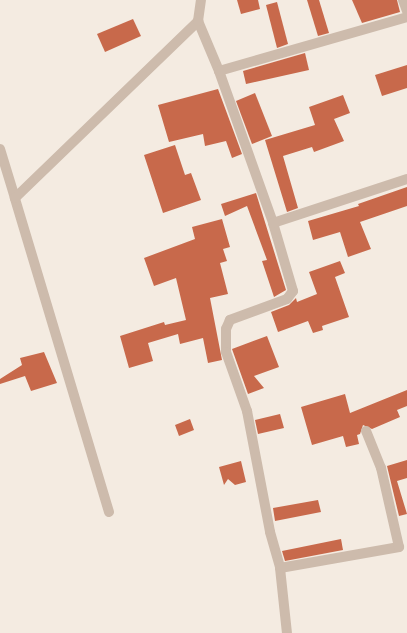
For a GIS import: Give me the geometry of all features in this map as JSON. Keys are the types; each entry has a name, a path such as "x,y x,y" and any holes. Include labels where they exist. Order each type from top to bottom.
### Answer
{"street":[{"path":"201,0 198,21 219,71 273,223 293,291 292,296 230,320 226,329 226,352 247,411 270,532 280,568 287,633"},
{"path":"403,0 407,11"},
{"path":"219,71 407,17"},
{"path":"16,198 198,21"},
{"path":"0,148 109,512"},
{"path":"273,223 407,179"},
{"path":"280,568 403,545 381,468 366,431"}],"building":[{"path":"237,0 258,0 260,9 241,14"},
{"path":"307,0 319,0 329,33 318,36"},
{"path":"352,0 397,0 400,12 362,23"},
{"path":"277,2 288,44 277,48 266,5"},
{"path":"133,19 141,36 105,52 97,34"},
{"path":"305,53 309,70 246,84 243,71"},
{"path":"407,65 407,88 382,96 375,75"},
{"path":"218,89 242,154 232,158 226,141 205,146 203,134 169,142 158,105"},
{"path":"255,93 272,136 252,144 236,101"},
{"path":"343,95 350,113 334,119 344,141 314,152 312,147 283,156 298,208 287,212 265,140 315,125 309,107"},
{"path":"175,145 185,175 191,173 201,200 163,213 144,155"},
{"path":"407,187 407,206 360,222 371,249 348,257 340,232 313,240 308,221 359,206 358,204"},
{"path":"256,193 286,290 274,297 262,261 267,260 247,206 225,216 221,204"},
{"path":"222,219 230,247 223,249 227,261 220,263 228,294 210,298 222,360 208,363 203,338 180,344 178,334 148,343 153,361 129,368 120,336 164,322 165,325 186,320 176,278 154,286 144,258 195,239 192,227"},
{"path":"340,261 345,273 335,277 349,317 322,326 323,330 313,333 308,321 278,332 271,312 289,305 296,298 297,302 317,294 309,272"},
{"path":"267,336 279,367 254,376 264,388 248,394 232,349"},
{"path":"44,352 57,383 31,391 25,376 0,384 0,379 22,365 20,358"},
{"path":"407,390 407,406 397,410 400,417 372,429 363,425 360,434 357,435 359,444 346,447 343,436 312,445 301,407 345,394 350,413"},
{"path":"280,414 284,428 258,434 255,420"},
{"path":"190,419 194,430 179,436 175,425"},
{"path":"407,460 407,478 397,481 407,514 399,516 387,466"},
{"path":"241,461 246,482 235,485 228,479 224,485 219,467"},
{"path":"318,500 321,512 275,521 273,508"},
{"path":"341,539 343,550 285,561 282,551"}]}
